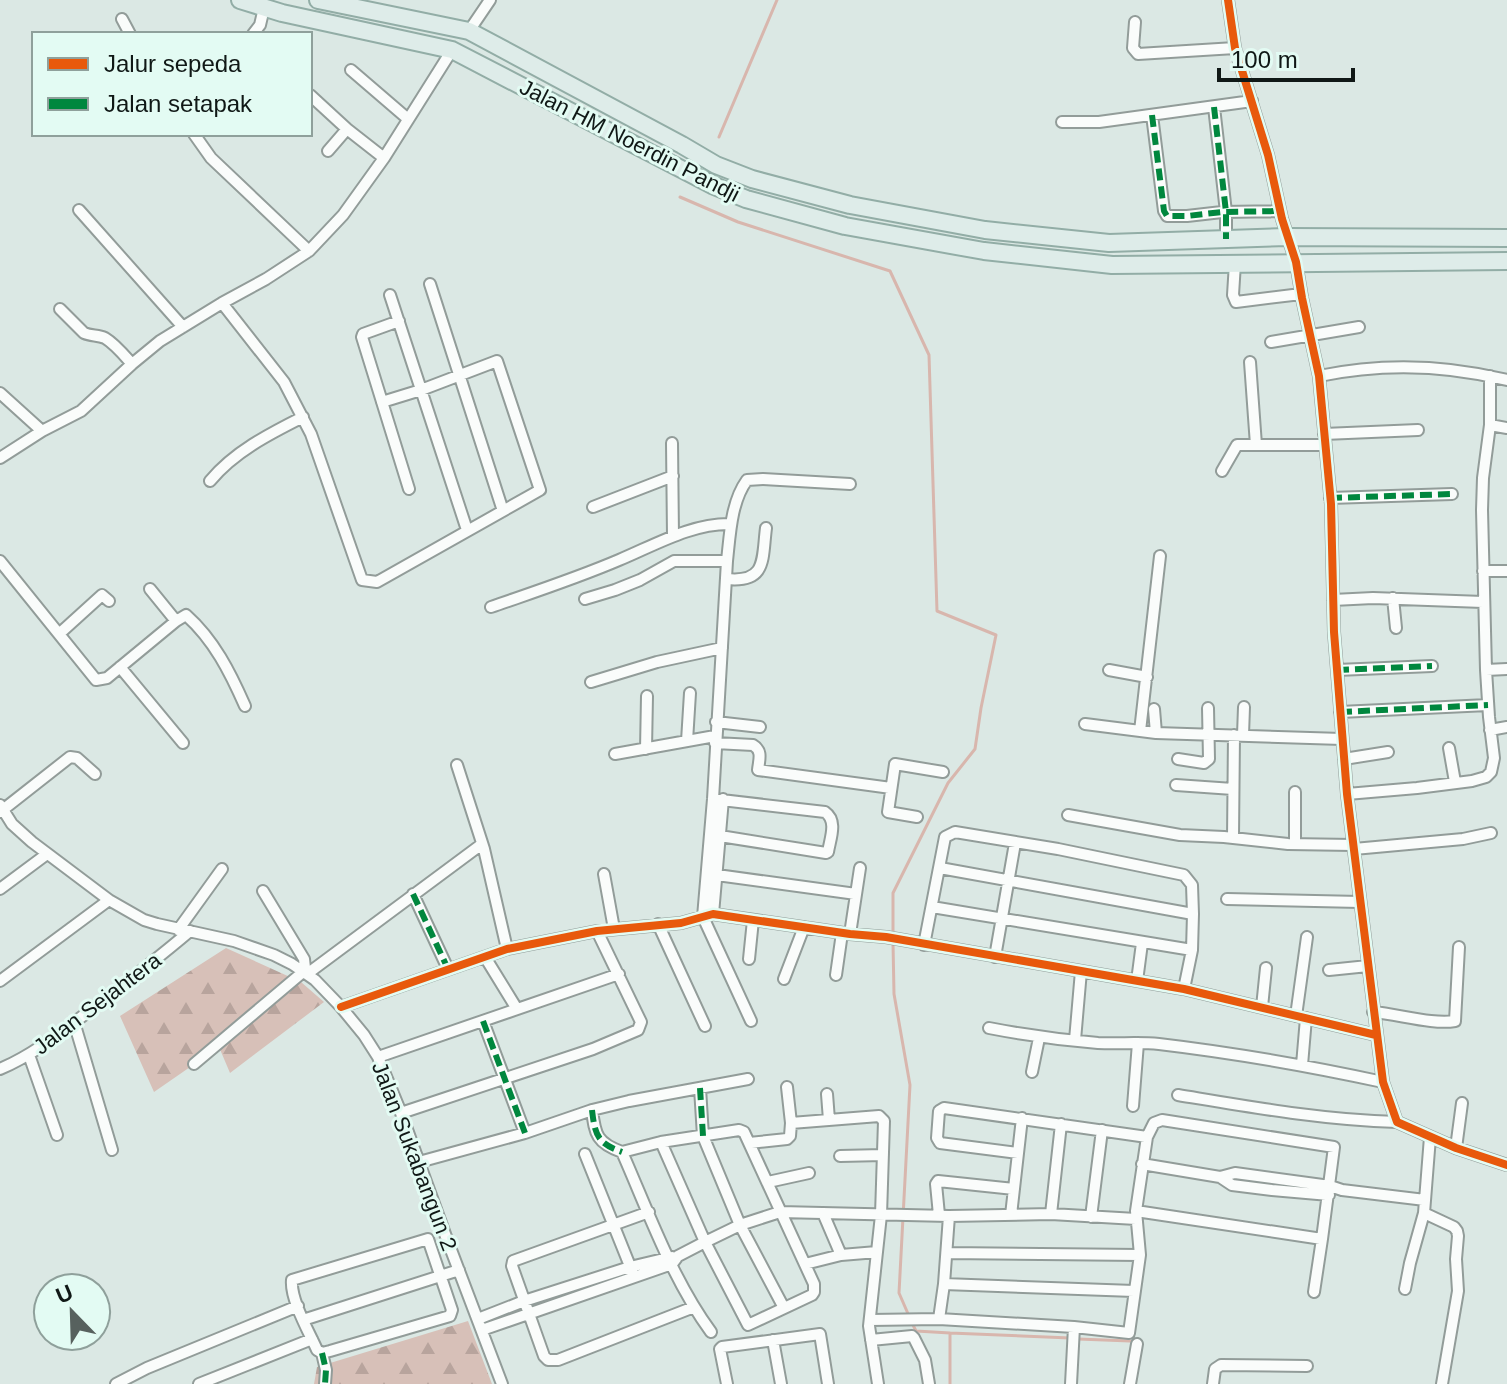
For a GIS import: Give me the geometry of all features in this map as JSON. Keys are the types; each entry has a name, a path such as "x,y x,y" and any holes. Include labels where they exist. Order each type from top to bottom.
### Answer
{"main road":[{"name":"Jalan HM Noerdin Pandji","path":"240,0 452,50 673,167 746,199 845,226 984,251 1112,265 1507,261"},
{"name":"Jalan HM Noerdin Pandji","path":"318,0 469,31 716,165 752,179 850,205 985,230 1109,243 1287,237 1507,238"}],"street":[{"path":"469,31 490,0"},
{"path":"1228,0 1235,48 1268,155 1280,211 1296,262 1319,376 1330,498 1337,670 1347,794 1383,1082 1397,1122"},
{"path":"255,32 260,25 264,8"},
{"path":"122,19 129,32"},
{"path":"1135,22 1133,48 1138,54 1235,48"},
{"path":"0,458 81,411 160,341 309,251 343,215 384,158 452,50"},
{"path":"351,70 408,119"},
{"path":"312,97 384,158"},
{"path":"1062,122 1099,122 1252,101"},
{"path":"1214,107 1226,212 1226,239"},
{"path":"1152,115 1165,214 1169,217 1280,211"},
{"path":"328,151 347,129"},
{"path":"195,136 211,158 309,251"},
{"path":"79,210 183,327"},
{"path":"1235,263 1233,295 1236,302 1301,294"},
{"path":"430,284 503,511"},
{"path":"390,295 467,530"},
{"path":"222,303 284,382 303,417 362,580 377,582 541,488 497,361 382,402"},
{"path":"60,309 84,333 102,337 132,364"},
{"path":"399,321 362,337 409,489"},
{"path":"1271,342 1359,327"},
{"path":"1250,362 1256,445"},
{"path":"1319,376 1360,369 1406,367 1507,380"},
{"path":"1347,794 1417,788 1482,778 1491,772 1494,758 1483,602 1483,478 1490,425 1490,376"},
{"path":"0,393 42,431"},
{"path":"210,481 232,459 303,417"},
{"path":"1490,425 1507,428"},
{"path":"1222,471 1237,445 1418,430"},
{"path":"672,443 673,536"},
{"path":"593,507 673,476"},
{"path":"708,916 717,875 720,836 715,739 727,561 731,524 738,498 747,480 850,484"},
{"path":"1330,498 1452,494"},
{"path":"491,607 571,579 673,536 712,525 731,524"},
{"path":"727,579 745,580 756,574 761,563 766,528"},
{"path":"1140,731 1160,556"},
{"path":"0,561 96,680 107,678 186,615 228,667 245,706"},
{"path":"585,599 640,580 674,561 727,561"},
{"path":"1483,571 1507,571"},
{"path":"150,589 176,621"},
{"path":"59,634 102,595 109,601"},
{"path":"1333,600 1393,598 1483,602"},
{"path":"1393,598 1396,628"},
{"path":"591,682 657,662 722,648"},
{"path":"1337,670 1432,666"},
{"path":"120,667 183,743"},
{"path":"1486,670 1507,669"},
{"path":"1109,670 1147,677"},
{"path":"687,741 690,693"},
{"path":"646,749 647,696"},
{"path":"1340,712 1488,705"},
{"path":"1233,838 1233,789 1244,707"},
{"path":"1178,759 1204,763 1210,757 1208,708"},
{"path":"1154,709 1156,733"},
{"path":"716,722 760,727"},
{"path":"1085,724 1156,733 1342,739"},
{"path":"1490,730 1507,727"},
{"path":"615,754 715,739 758,748 758,770 891,788"},
{"path":"1449,748 1455,782"},
{"path":"1344,759 1388,752"},
{"path":"1,809 70,757 77,758 95,774"},
{"path":"917,817 888,812 895,764 943,772"},
{"path":"457,765 482,844 507,949"},
{"path":"1176,785 1233,789"},
{"path":"1295,792 1295,844"},
{"path":"718,799 825,812 830,815 833,824 826,853 720,836"},
{"path":"718,799 708,916 751,1021"},
{"name":"Jalan Sukabangun 2","path":"1,809 19,831 109,900 144,920 234,941 292,964 341,1007 378,1057 502,1384"},
{"path":"1068,815 1180,835 1353,847 1463,839 1491,833"},
{"path":"924,945 945,837 951,833 1058,849 1184,875 1192,885 1193,914 1192,950 1184,989"},
{"path":"995,957 1015,843"},
{"path":"194,1064 305,973 482,844"},
{"path":"0,889 47,854"},
{"path":"836,975 860,868"},
{"path":"940,868 1193,914"},
{"path":"178,930 222,869"},
{"path":"604,874 614,929"},
{"path":"717,875 856,894"},
{"path":"263,891 305,962 305,973"},
{"path":"413,894 448,969"},
{"path":"1227,899 1360,902"},
{"path":"0,981 109,900"},
{"path":"932,907 1192,950"},
{"path":"341,1007 507,949 597,931 681,923 708,916 886,937 1184,989 1376,1035"},
{"path":"749,959 753,920"},
{"path":"658,924 705,1026"},
{"path":"784,979 804,927"},
{"name":"Jalan Sejahtera","path":"0,1069 29,1055 190,931"},
{"path":"401,1113 593,1049 638,1030 641,1022 597,931"},
{"path":"1302,1065 1301,1017 1307,937"},
{"path":"1137,981 1142,943"},
{"path":"1373,1012 1442,1022 1455,1021 1459,947"},
{"path":"485,957 517,1009"},
{"path":"1329,970 1368,966"},
{"path":"1262,1007 1266,968"},
{"path":"1075,1040 1081,971"},
{"path":"378,1057 619,974"},
{"path":"483,1021 525,1133"},
{"path":"74,1022 112,1150"},
{"path":"989,1028 1039,1038 1138,1043 1221,1052 1383,1082"},
{"path":"1032,1072 1039,1038"},
{"path":"1133,1106 1138,1043"},
{"path":"29,1055 57,1135"},
{"path":"419,1162 525,1133 592,1110 748,1079"},
{"path":"749,1143 787,1139 792,1133 787,1087"},
{"path":"700,1088 703,1136 740,1225 784,1308"},
{"path":"827,1094 829,1120"},
{"path":"1178,1095 1286,1113 1397,1122 1456,1148 1507,1165"},
{"path":"1456,1148 1462,1103"},
{"path":"1018,1153 940,1143 937,1138 939,1111 944,1108 1147,1137"},
{"path":"592,1110 597,1136 610,1148 622,1152 661,1142 739,1130 744,1132 814,1284 814,1292 748,1325 705,1242 661,1142"},
{"path":"791,1123 881,1117 884,1121 884,1215 877,1252 871,1340 878,1384"},
{"path":"1011,1215 1022,1118"},
{"path":"872,1320 939,1319 1073,1335 1129,1333 1140,1255 1136,1215 1142,1164 1147,1137 1154,1123 1162,1120 1334,1147 1314,1292"},
{"path":"1051,1214 1061,1124"},
{"path":"1091,1217 1102,1130"},
{"path":"1405,1289 1424,1213 1430,1137"},
{"path":"622,1152 694,1307 711,1332"},
{"path":"585,1154 632,1272"},
{"path":"840,1156 883,1155"},
{"path":"1142,1164 1220,1177 1235,1173 1273,1185 1425,1200"},
{"path":"768,1182 809,1173"},
{"path":"939,1319 947,1253 936,1183 1014,1189"},
{"path":"649,1212 513,1261 512,1266 544,1356 552,1361 558,1360 694,1307"},
{"path":"480,1324 673,1259 740,1225 780,1212 1136,1215 1322,1239"},
{"path":"823,1213 841,1255"},
{"path":"1424,1213 1454,1227 1458,1236 1458,1291 1442,1384"},
{"path":"325,1384 322,1353 317,1350 303,1320 290,1283 293,1279 445,1234"},
{"path":"322,1353 450,1316 452,1310 428,1239"},
{"path":"805,1264 841,1255 877,1252"},
{"path":"947,1253 1140,1255"},
{"path":"303,1320 459,1270"},
{"path":"944,1284 1134,1291"},
{"path":"116,1384 147,1368 298,1306"},
{"path":"727,1384 722,1347 820,1334 828,1384"},
{"path":"1071,1384 1073,1335"},
{"path":"871,1340 912,1336 925,1360 929,1384"},
{"path":"199,1384 312,1339"},
{"path":"773,1340 781,1384"},
{"path":"1130,1384 1137,1344"},
{"path":"1213,1384 1215,1369 1221,1365 1307,1366"}],"green space":[{"path":"226,948 301,982 324,1002 230,1073 219,1047 154,1092 120,1016"},
{"path":"468,1321 492,1384 314,1384 317,1367"}],"waterway":[{"path":"719,137 777,0"},
{"path":"680,197 738,222 890,271 929,355 937,611 996,635 975,749 948,783 893,893 893,936"},
{"path":"893,943 894,994 910,1085 899,1293 909,1316"},
{"path":"912,1323 916,1331 950,1333 950,1384"},
{"path":"950,1333 1070,1338"},
{"path":"1078,1339 1130,1341"}],"marked path":[{"path":"1214,107 1226,212 1226,239"},
{"path":"1152,115 1167,216 1280,211"},
{"path":"1330,498 1452,494"},
{"path":"1337,670 1432,666"},
{"path":"1340,712 1488,705"},
{"path":"413,894 448,969"},
{"path":"483,1021 525,1133"},
{"path":"700,1088 703,1136"},
{"path":"592,1110 599,1137 622,1152"},
{"path":"322,1353 325,1384"}],"cycle path":[{"path":"1228,0 1235,48 1268,155 1282,219 1296,262 1319,376 1331,504 1334,632 1347,794 1383,1082 1397,1122 1456,1148 1507,1165"},
{"path":"341,1007 507,949 597,931 681,923 713,914 886,937 1184,989 1376,1035"}]}
